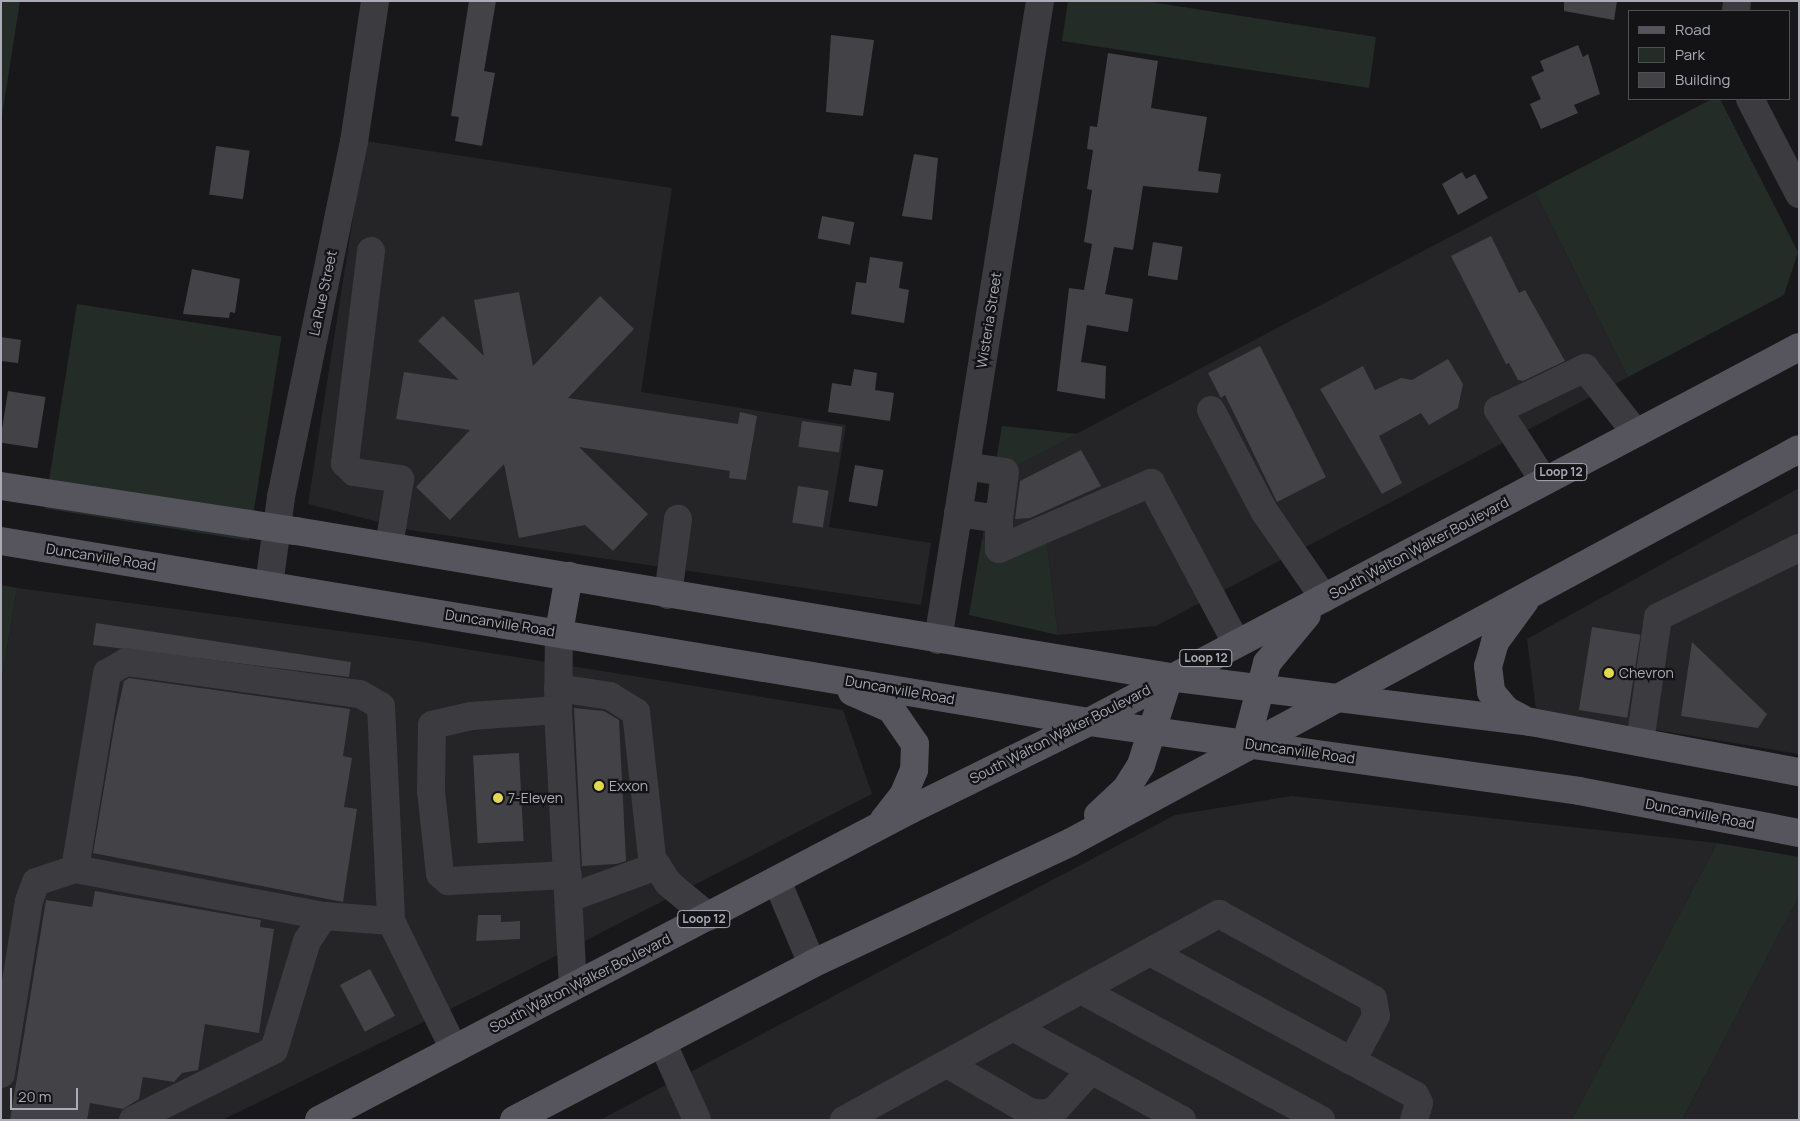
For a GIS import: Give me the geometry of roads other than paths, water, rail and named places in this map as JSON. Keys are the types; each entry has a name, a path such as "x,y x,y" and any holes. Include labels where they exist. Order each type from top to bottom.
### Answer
{"main road":[{"name":"South Walton Walker Boulevard","path":"319,1120 877,828 1090,722 1169,677 1324,598 1799,347"},
{"path":"514,1120 812,964 1071,842 1246,743 1335,699 1799,449"},
{"path":"1,486 388,546 569,576 668,595 1169,677 1531,722 1799,772"},
{"name":"Duncanville Road","path":"1,541 559,632 1090,722 1579,791 1799,833"},
{"path":"559,632 569,576"},
{"path":"1531,722 1506,710 1490,692 1488,666 1495,642 1532,592"},
{"path":"1246,743 1257,689 1283,639 1324,598"},
{"path":"1071,842 1126,789 1153,731 1169,677"},
{"path":"825,678 890,709 915,744 914,770 904,794 877,828"}],"street":[{"name":"La Rue Street","path":"269,585 277,528 354,142 375,1"},
{"name":"Wisteria Street","path":"938,640 1040,1"},
{"path":"1751,100 1799,194"},
{"path":"371,251 344,462 354,472 400,479 388,546"},
{"path":"1544,481 1498,410 1585,368 1636,433"},
{"path":"1211,410 1264,511 1324,598"},
{"path":"966,466 1005,472 999,519 999,550 1151,483 1236,642"},
{"path":"958,513 999,519"},
{"path":"668,595 678,519"},
{"path":"1640,742 1658,617 1799,548"},
{"path":"559,632 558,699 573,987"},
{"path":"74,869 107,672 126,662 360,694 381,706 391,921 454,1049"},
{"path":"657,866 568,886 448,881 440,874 431,791 432,725 558,699 610,696 636,712 652,858 668,883 709,916"},
{"path":"1,1074 29,901 36,882 74,869 324,916 391,921"},
{"path":"777,881 812,964"},
{"path":"844,1120 1219,914 1373,1000 1376,1016 1352,1061"},
{"path":"133,1120 274,1050 307,941 324,916"},
{"path":"1150,952 1415,1095 1419,1103 1414,1120"},
{"path":"1081,990 1321,1120"},
{"path":"1013,1027 1182,1120"},
{"path":"662,1042 697,1120"},
{"path":"947,1064 1030,1112 1044,1114 1055,1110 1091,1070"}],"place":[{"name":"Chevron","path":"1609,673"},
{"name":"Exxon","path":"599,786"},
{"name":"7-Eleven","path":"498,798"}]}
